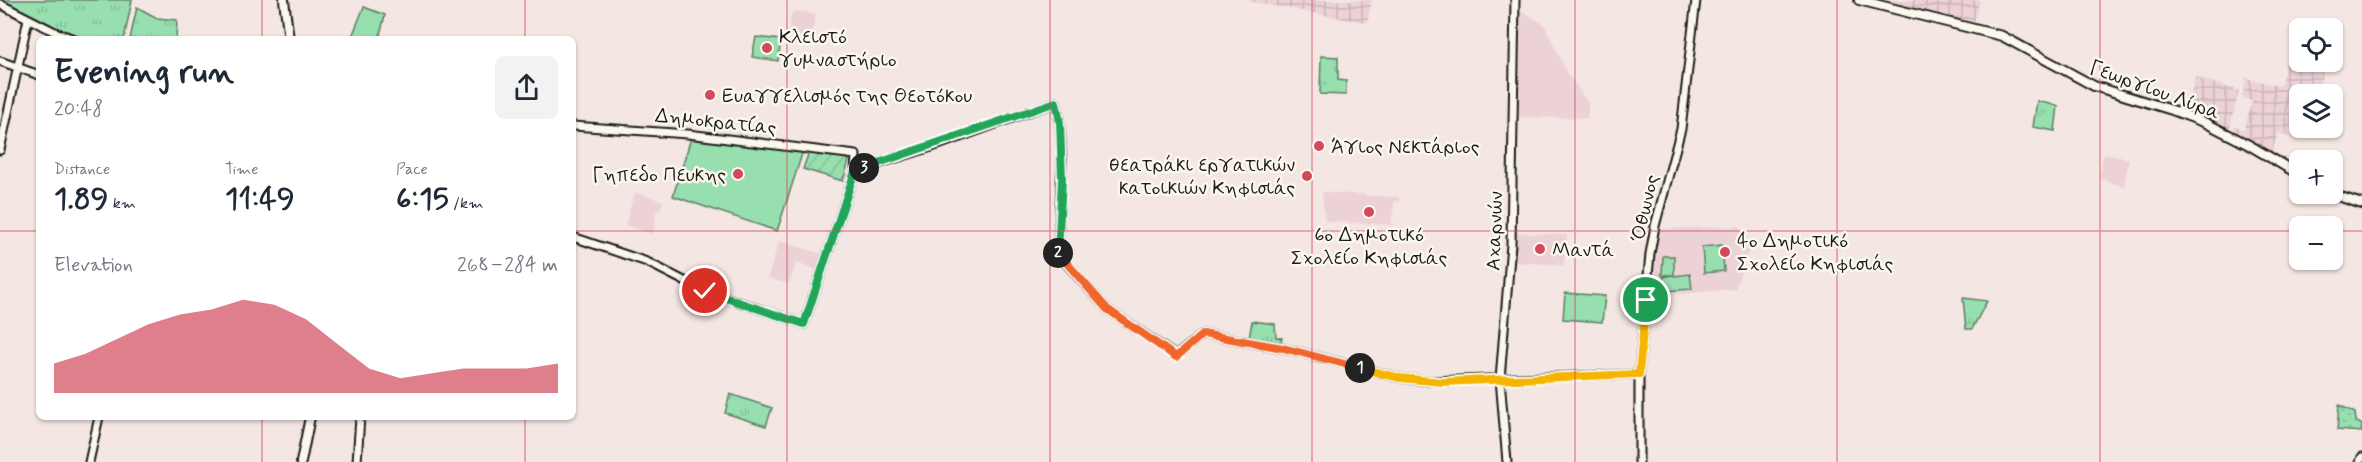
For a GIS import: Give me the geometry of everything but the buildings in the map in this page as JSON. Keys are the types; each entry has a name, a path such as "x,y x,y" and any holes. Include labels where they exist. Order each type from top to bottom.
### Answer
{"main road":[{"path":"281,0 284,36"},
{"path":"281,0 288,36"},
{"name":"Γεωργίου Λύρα","path":"1858,0 2002,36 2094,86 2198,120 2249,145 2289,169"},
{"path":"2343,198 2362,204"},
{"path":"301,462 309,420"}],"street":[{"name":"Αχαρνών","path":"1507,462 1500,379 1511,244 1515,0"},
{"name":"Όθωνος","path":"1639,462 1639,374 1653,233 1681,129 1696,0"},
{"path":"0,4 67,36"},
{"path":"0,150 28,19"},
{"path":"0,61 36,74"},
{"path":"576,238 647,262 700,289 804,324 855,171 1056,102 1060,122 1062,179 1058,254 1107,309 1176,357 1203,334 1283,348 1400,378 1442,382 1639,374"},
{"name":"Δημοκρατίας","path":"576,126 680,133 856,155 855,171"},
{"path":"89,462 98,420"},
{"path":"357,462 360,420"},
{"path":"2360,462 2362,457"}],"shaded area":[{"path":"1243,0 1372,0 1367,23"},
{"path":"1874,0 1980,0 1973,26"},
{"path":"1518,9 1544,24 1567,73 1588,103 1588,118 1516,117"},
{"path":"795,11 816,14 812,38 788,35 791,14"},
{"path":"2286,63 2289,64 2289,72 2323,73 2319,84 2289,84 2289,137 2278,133 2271,155 2232,134 2235,126 2244,130 2252,101 2242,98 2246,78 2280,86"},
{"path":"2195,77 2239,91 2229,132 2187,111"},
{"path":"2104,154 2129,159 2124,187 2099,178"},
{"path":"635,192 663,201 660,211 657,210 655,216 656,222 652,234 625,225"},
{"name":"6ο Δημοτικό Σχολείο Κηφισιάς","path":"1322,192 1366,195 1367,197 1399,197 1399,202 1395,201 1391,222 1395,225 1325,221"},
{"path":"1739,226 1751,245 1735,289 1660,296 1659,282 1651,282 1659,229"},
{"name":"Μαντά","path":"1515,233 1567,235 1564,265 1514,262"},
{"path":"779,241 823,254 818,270 796,263 789,284 768,278"}],"green space":[{"path":"0,0 132,0 125,36 75,36 60,31"},
{"path":"137,7 157,18 177,20 176,36 131,36"},
{"path":"364,7 385,15 380,36 352,36"},
{"name":"Κλειστό γυμναστήριο","path":"756,37 781,40 778,61 752,57"},
{"path":"1321,56 1338,57 1338,80 1346,81 1346,95 1320,94"},
{"path":"2037,101 2058,106 2055,131 2033,127"},
{"name":"Γηπεδο Πευκης","path":"691,138 803,151 777,231 673,196"},
{"path":"809,152 848,157 843,181 803,169"},
{"path":"1722,245 1724,271 1704,273 1702,247"},
{"path":"1663,256 1674,256 1674,276 1690,274 1692,289 1664,291 1663,277 1673,275 1662,275"},
{"path":"1565,293 1605,296 1602,322 1563,319"},
{"path":"1963,298 1987,301 1972,329 1966,329"},
{"path":"1252,321 1275,324 1276,337 1282,338 1281,342 1249,339"},
{"path":"730,394 772,408 766,426 725,413"},
{"path":"2339,405 2355,413 2356,421 2362,425 2362,432 2337,430"}],"place":[{"name":"Κλειστό γυμναστήριο","path":"767,48"},
{"name":"Ευαγγελισμός της Θεοτόκου","path":"710,95"},
{"name":"Άγιος Νεκτάριος","path":"1319,146"},
{"name":"Γηπεδο Πευκης","path":"738,174"},
{"name":"θεατράκι εργατικών κατοικιών Κηφισιάς","path":"1307,176"},
{"name":"6ο Δημοτικό Σχολείο Κηφισιάς","path":"1369,212"},
{"name":"Μαντά","path":"1540,249"},
{"name":"4ο Δημοτικό Σχολείο Κηφισιάς","path":"1725,252"}],"route":[{"path":"705,291 804,324 855,171 1056,102 1060,122 1062,179 1058,254 1107,309 1176,357 1203,334 1283,348 1400,378 1429,381 1639,374 1646,300"}]}
